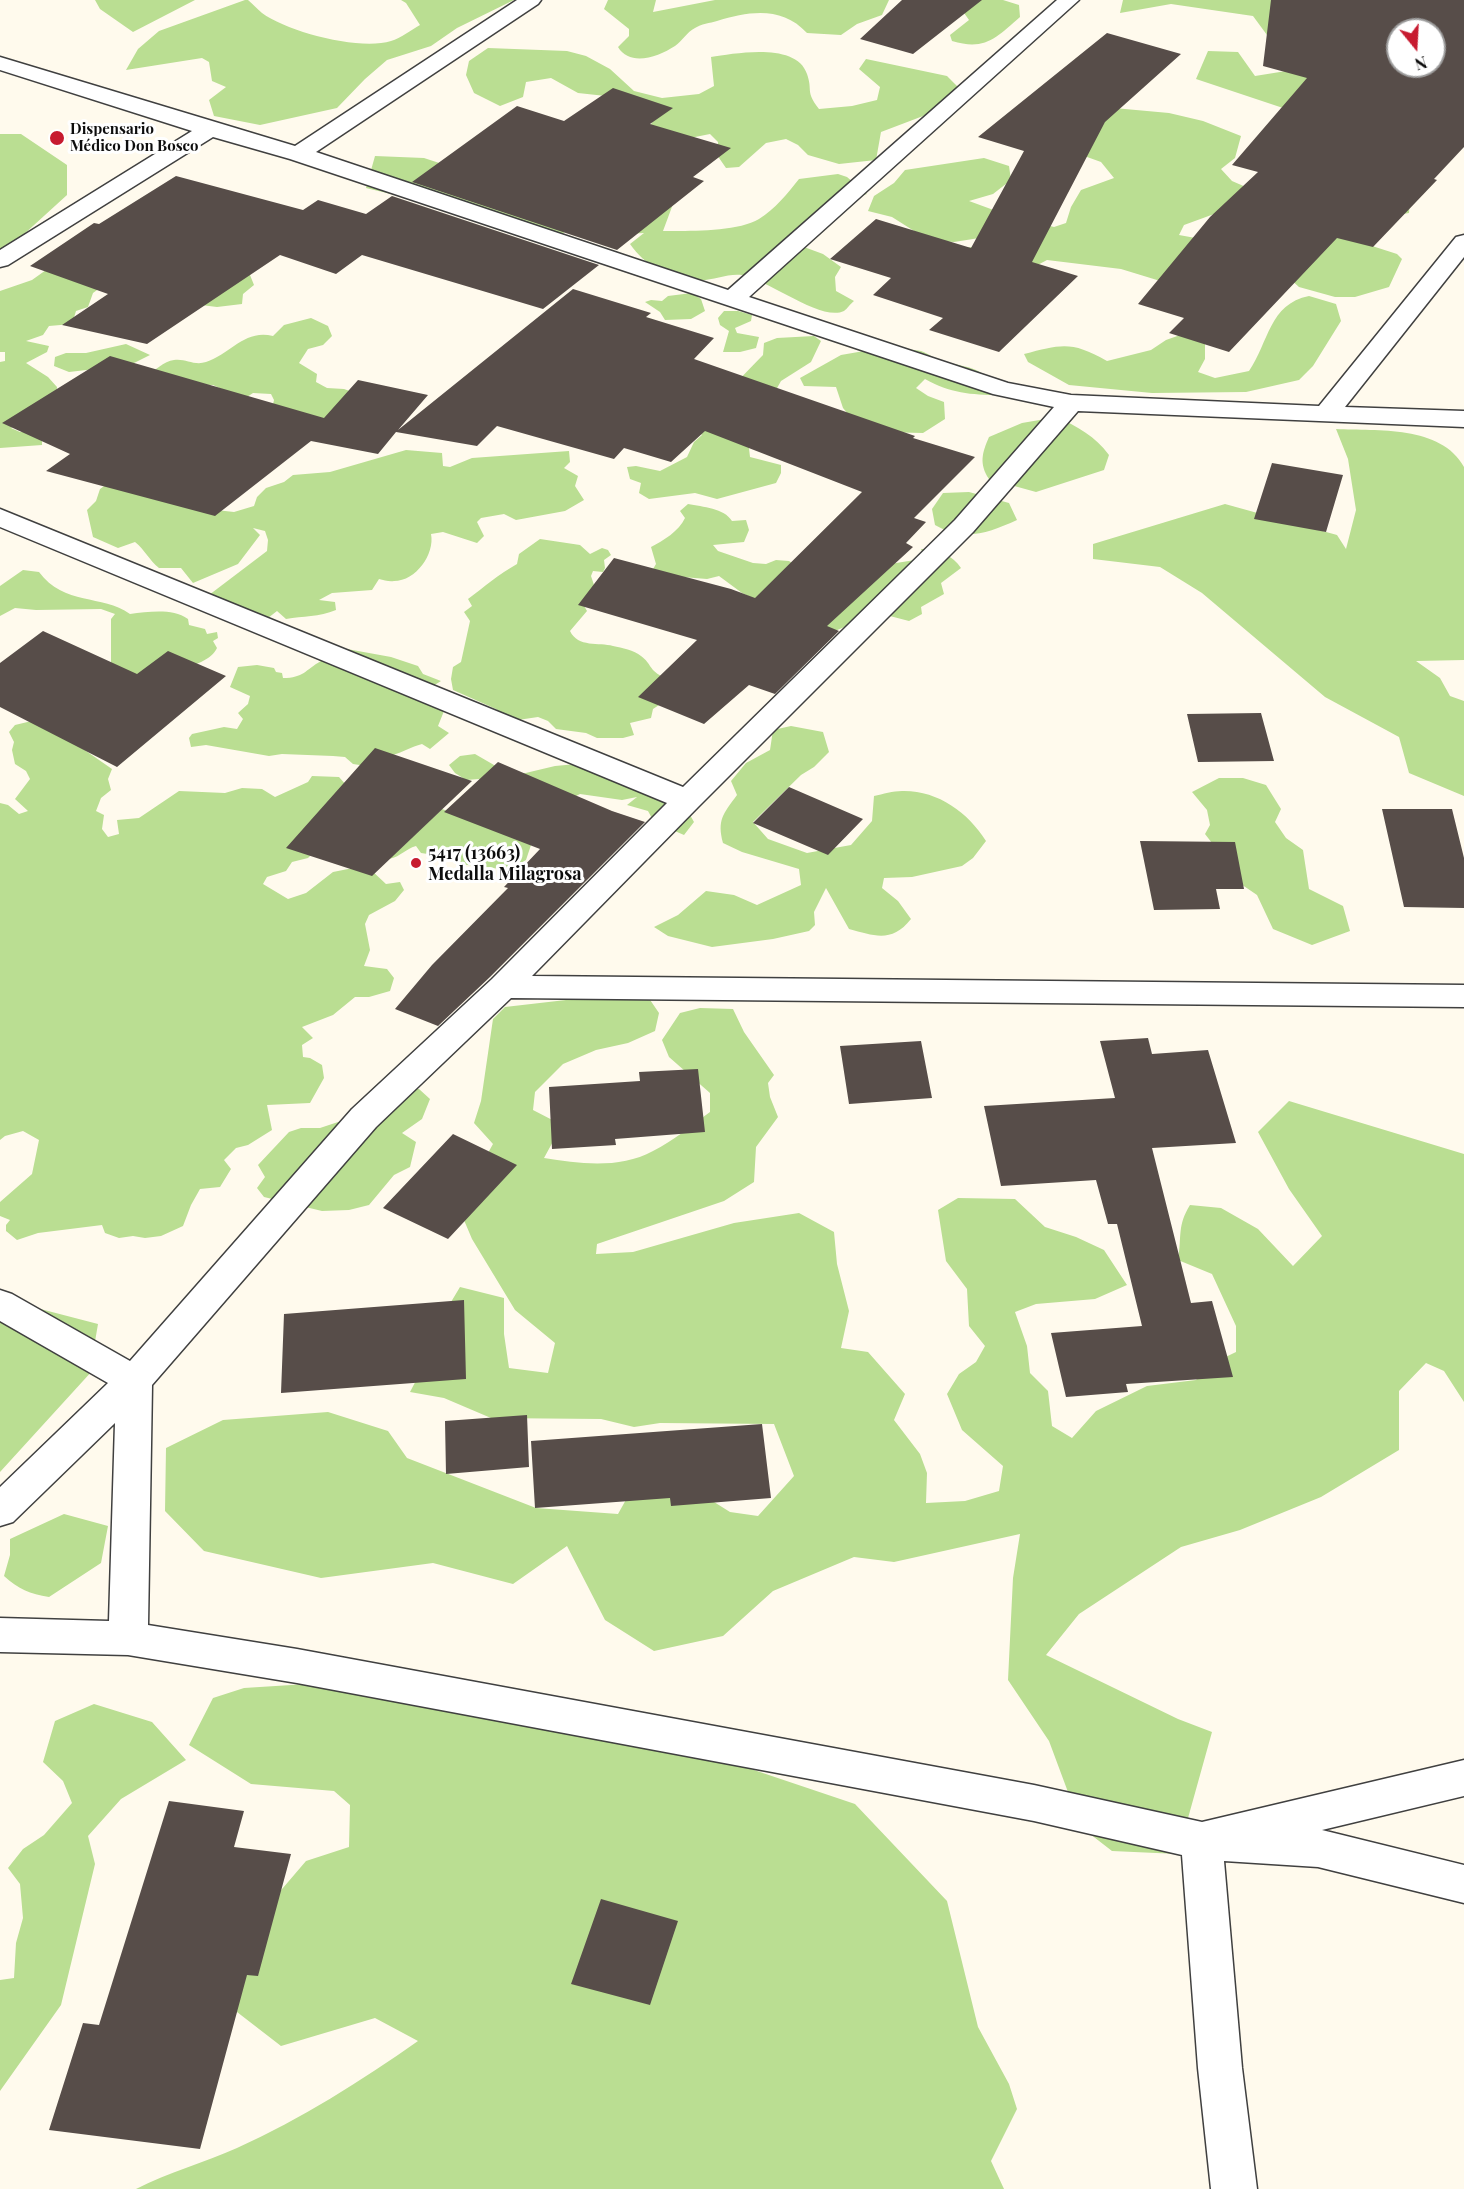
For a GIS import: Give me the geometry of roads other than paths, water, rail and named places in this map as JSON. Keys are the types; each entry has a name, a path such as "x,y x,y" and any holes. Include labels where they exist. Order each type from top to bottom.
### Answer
{"street":[{"path":"298,154 531,0"},
{"path":"732,298 1069,0"},
{"path":"0,63 298,154 1002,389 1071,403 1464,419"},
{"path":"0,260 210,129"},
{"path":"1325,415 1464,242"},
{"path":"0,1511 135,1381 364,1118 503,987 687,800 964,526 1071,403"},
{"path":"0,517 687,800"},
{"path":"503,987 1464,996"},
{"path":"0,1304 135,1381"},
{"path":"129,1638 135,1381"},
{"path":"0,1635 129,1638 309,1668 1022,1801 1202,1841 1318,1848 1464,1884"},
{"path":"1202,1841 1464,1778"},
{"path":"1202,1841 1220,2068 1234,2189"}],"place":[{"name":"Dispensario Médico Don Bosco","path":"57,138"},
{"name":"5417 (13663) Medalla Milagrosa","path":"416,863"}]}
